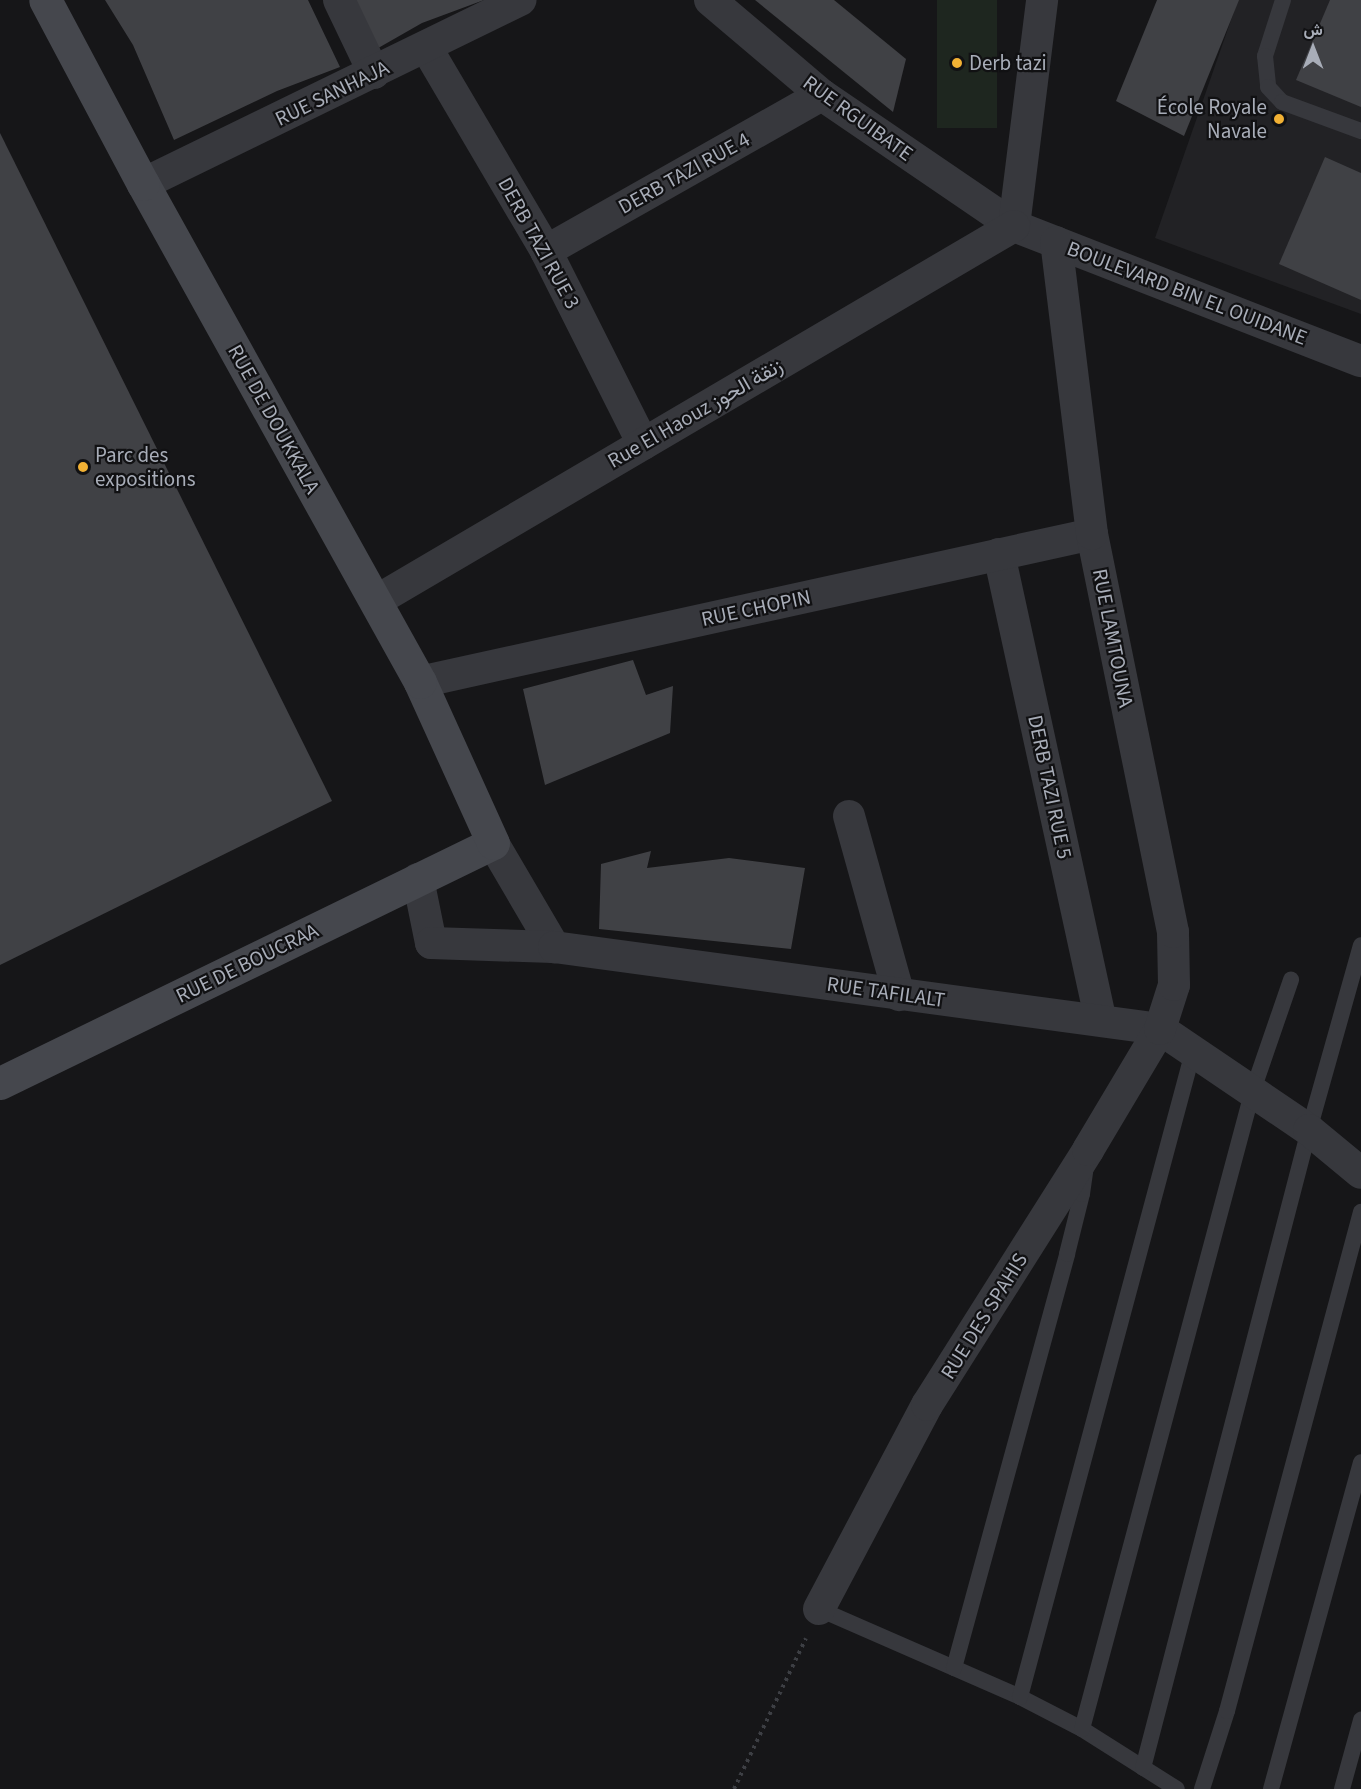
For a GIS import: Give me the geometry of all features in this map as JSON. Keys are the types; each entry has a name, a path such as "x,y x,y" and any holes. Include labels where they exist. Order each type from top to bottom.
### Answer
{"street":[{"name":"RUE DE DOUKKALA","path":"45,0 143,184 420,682 494,843"},
{"path":"339,0 374,73"},
{"name":"RUE SANHAJA","path":"143,184 521,0"},
{"name":"RUE RGUIBATE","path":"710,0 822,95 1014,226"},
{"path":"1014,226 1042,0"},
{"name":"DERB TAZI RUE 3","path":"426,47 546,251 643,444"},
{"name":"DERB TAZI RUE 4","path":"546,251 822,95"},
{"name":"BOULEVARD BIN EL OUIDANE","path":"1014,226 1361,361"},
{"name":"Rue El Haouz زنقة الحوز","path":"376,601 1014,226"},
{"name":"RUE LAMTOUNA","path":"1056,242 1092,534 1173,932 1174,985 1160,1029"},
{"name":"RUE CHOPIN","path":"420,682 1092,534"},
{"name":"DERB TAZI RUE 5","path":"999,554 1101,1020"},
{"path":"849,816 899,995"},
{"path":"494,843 554,947"},
{"name":"RUE DE BOUCRAA","path":"0,1083 494,843"},
{"name":"RUE TAFILALT","path":"418,879 431,943 554,947 1160,1029 1309,1130 1361,1173"},
{"name":"RUE DES SPAHIS","path":"819,1609 927,1405 1088,1150 1160,1029"}],"lane":[{"path":"1283,0 1265,56 1268,87 1282,102 1361,131"},
{"path":"1143,1768 1309,1130 1361,945"},
{"path":"1082,1729 1252,1093 1291,980"},
{"path":"1020,1697 1193,1052"},
{"path":"954,1668 1067,1254 1082,1194 1088,1150"},
{"path":"1202,1789 1227,1711 1361,1212"},
{"path":"1271,1789 1361,1462"},
{"path":"819,1609 1020,1697 1082,1729 1177,1789"},
{"path":"1342,1789 1361,1720"}],"path":[{"path":"734,1789 819,1609"}],"shaded area":[{"name":"Derb tazi","path":"937,0 997,0 997,128 937,128"},
{"name":"École Royale Navale","path":"1238,0 1361,0 1361,314 1155,238"}],"building":[{"path":"105,0 308,0 340,67 277,91 174,140 133,45"},
{"path":"346,0 484,0 422,23 373,51"},
{"path":"755,0 834,0 906,59 893,112"},
{"path":"1157,0 1239,0 1184,136 1116,101"},
{"path":"1330,0 1361,0 1361,107 1296,80"},
{"name":"Parc des expositions","path":"0,133 332,801 0,965"},
{"path":"1325,157 1361,173 1361,300 1279,264"},
{"path":"633,660 646,695 673,686 670,733 545,785 523,689"},
{"path":"651,851 647,868 729,858 805,868 791,949 599,929 601,864"}],"place":[{"name":"Derb tazi","path":"957,63"},
{"name":"École Royale Navale","path":"1279,119"},
{"name":"Parc des expositions","path":"83,467"}]}
